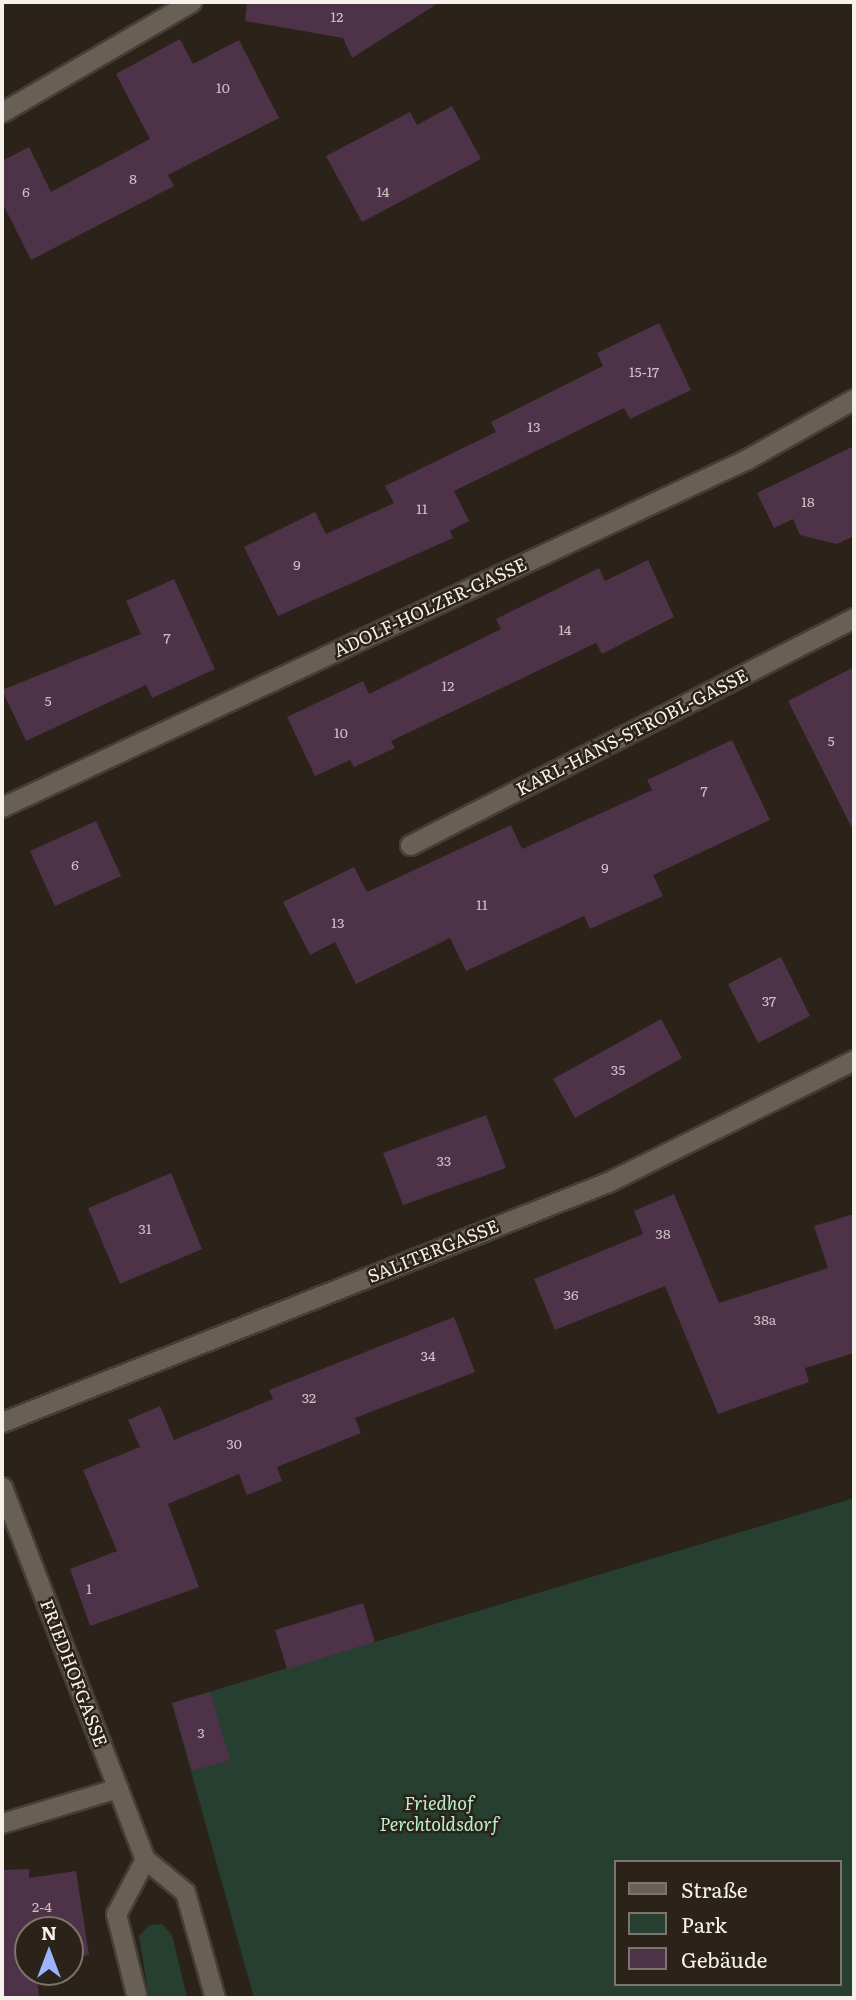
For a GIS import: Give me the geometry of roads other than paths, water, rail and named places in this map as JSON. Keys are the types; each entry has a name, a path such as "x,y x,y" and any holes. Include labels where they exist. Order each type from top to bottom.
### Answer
{"street":[{"path":"2,112 191,2"},
{"name":"ADOLF-HOLZER-GASSE","path":"2,807 747,459 854,398"},
{"name":"KARL-HANS-STROBL-GASSE","path":"410,845 854,618"},
{"name":"SALITERGASSE","path":"2,1422 608,1182 854,1060"},
{"name":"FRIEDHOFGASSE","path":"2,1487 145,1859 185,1892 215,1998"},
{"path":"2,1823 118,1788"},
{"path":"137,1998 116,1914 145,1859"}],"park label":[{"name":"Friedhof Perchtoldsdorf","path":"439,1814"}]}
